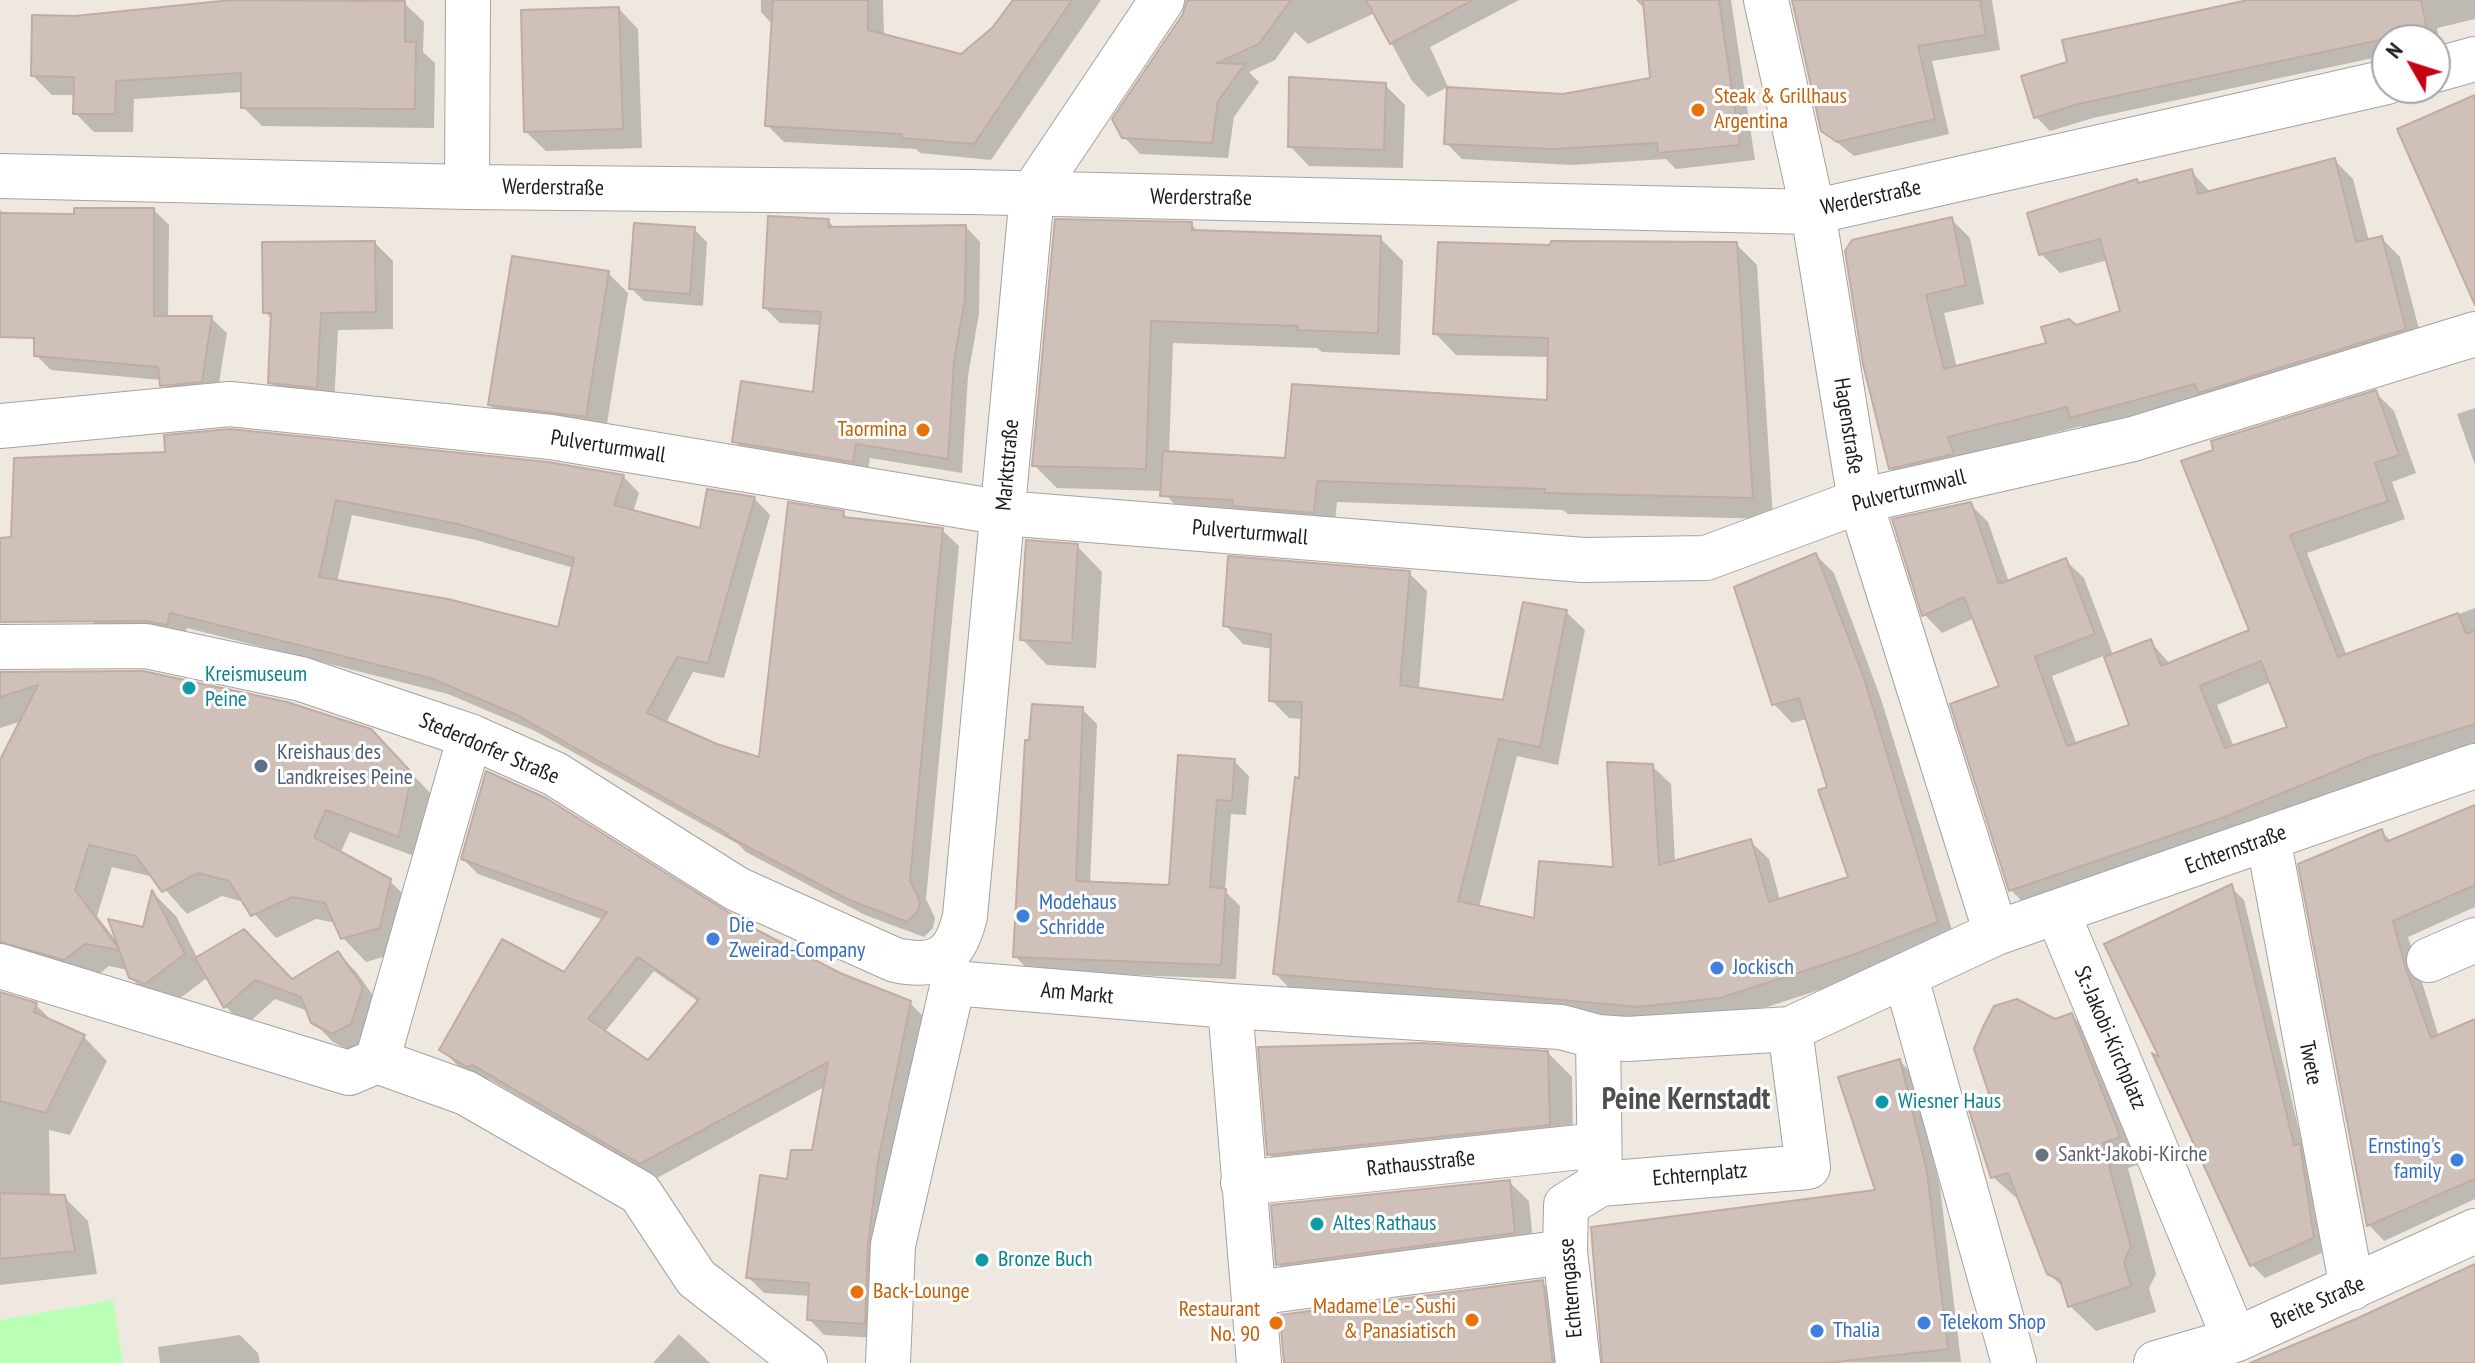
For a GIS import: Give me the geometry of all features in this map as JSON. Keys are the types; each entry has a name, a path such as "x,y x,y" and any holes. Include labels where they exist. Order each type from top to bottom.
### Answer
{"street":[{"path":"467,187 468,0"},
{"name":"Marktstraße","path":"940,961 959,940 965,916 1032,194 1162,0"},
{"name":"Hagenstraße","path":"1766,0 1813,212 1860,501 1996,933"},
{"path":"2451,66 2475,59"},
{"name":"Werderstraße","path":"0,176 467,187 1032,194 1813,212 2371,86"},
{"name":"Pulverturmwall","path":"0,426 230,404 551,437 1004,513 1583,560 1706,558 1860,501 2133,439 2475,334"},
{"name":"Stederdorfer Straße","path":"0,647 146,646 301,679 470,736 555,774 737,889 895,960 916,965 940,961"},
{"path":"377,1061 470,736"},
{"name":"Echternstraße","path":"1996,933 2058,914 2475,766"},
{"name":"Twete","path":"2268,838 2352,1288"},
{"name":"St.-Jakobi-Kirchplatz","path":"2058,914 2235,1340"},
{"path":"1259,1363 1230,1006 1561,1027 1598,1037 1627,1039 1790,1029 1906,978 1996,933"},
{"path":"2429,960 2475,940"},
{"path":"0,966 349,1073 377,1061 466,1093 640,1193 696,1278 805,1363"},
{"path":"1906,978 2014,1363"},
{"name":"Am Markt","path":"888,1363 893,1245 953,983 1230,1006"},
{"name":"Echternplatz","path":"1600,1164 1808,1167 1790,1029"},
{"path":"1598,1037 1600,1164"},
{"name":"Rathausstraße","path":"1243,1183 1600,1164"},
{"name":"Echterngasse","path":"1578,1363 1565,1252 1566,1205 1600,1164"},
{"name":"Breite Straße","path":"2156,1363 2235,1340 2475,1231"},
{"path":"1254,1293 1565,1252"}],"green space":[{"path":"113,1300 123,1363 0,1363 0,1320"}],"building":[{"path":"231,0 405,1 405,42 416,42 415,109 241,108 241,73 116,81 115,114 73,114 74,77 31,76 32,15 75,16"},
{"path":"773,0 868,0 868,30 961,54 992,28 1013,0 1072,0 974,144 901,138 902,134 765,126"},
{"path":"1187,0 1291,0 1259,44 1217,63 1245,64 1218,101 1212,143 1122,138 1112,119 1183,14"},
{"path":"1366,0 1473,0 1390,44"},
{"path":"1643,0 1719,0 1740,145 1658,153 1657,143 1553,149 1444,144 1447,87 1563,94 1650,78"},
{"path":"1792,0 1980,0 1986,35 1918,46 1935,119 1837,142 1821,131"},
{"path":"2248,0 2421,0 2426,24 2371,24 2371,42 2078,104 2034,118 2021,76 2067,62 2062,40"},
{"path":"619,7 623,129 524,132 521,10"},
{"path":"1289,77 1386,83 1384,150 1288,147"},
{"path":"2475,95 2475,305 2397,129"},
{"path":"2335,158 2356,242 2382,236 2406,329 2198,393 2195,384 2070,418 2067,407 1948,437 1954,454 1889,469 1863,364 1845,251 1852,240 1952,217 1966,285 1926,295 1944,369 2046,343 2041,327 2069,319 2076,325 2120,311 2100,239 2039,255 2027,213 2137,179 2138,183 2192,169 2198,194"},
{"path":"74,208 154,208 154,316 212,316 202,382 160,386 158,367 34,356 34,338 0,337 0,213 74,214"},
{"path":"768,216 829,219 828,227 966,225 965,299 954,361 948,459 856,444 853,462 732,442 741,381 813,392 821,312 763,308"},
{"path":"1055,219 1192,222 1192,230 1381,236 1378,333 1297,330 1298,326 1151,321 1146,469 1032,466"},
{"path":"634,223 695,227 690,294 629,289"},
{"path":"375,241 376,312 321,313 317,388 268,383 271,313 263,313 262,242"},
{"path":"1551,241 1737,242 1753,498 1544,493 1545,489 1317,481 1314,513 1232,506 1233,500 1160,496 1163,451 1285,458 1292,384 1547,400 1548,338 1433,334 1438,242 1550,245"},
{"path":"512,256 609,271 586,417 488,405"},
{"path":"2376,390 2399,455 2375,463 2388,501 2290,535 2338,657 2458,613 2466,634 2475,631 2475,724 2372,756 2222,818 2009,891 1950,704 1999,686 1964,597 1922,616 1892,519 1971,502 1999,584 2066,558 2095,634 2035,657 2067,746 2129,725 2104,657 2151,639 2161,666 2249,630 2181,461 2213,450 2211,441","holes":["2261,661 2287,727 2225,748 2200,686"]},
{"path":"230,429 548,462 624,475 614,505 700,528 707,489 755,497 708,663 677,657 647,713 717,744 759,757 788,502 844,511 843,517 943,528 910,881 920,901 918,911 907,922 847,899 727,836 517,715 430,678 170,613 167,625 146,621 0,622 0,538 11,537 14,458 165,452 164,435","holes":["336,500 458,524 574,558 558,627 448,599 319,577"]},
{"path":"1026,540 1078,544 1072,643 1020,640"},
{"path":"1816,553 1864,678 1938,922 1850,956 1720,998 1638,1007 1273,974 1295,777 1299,778 1302,702 1269,701 1271,634 1223,626 1228,556 1410,571 1400,685 1503,700 1523,602 1567,610 1540,747 1499,739 1458,901 1534,918 1539,861 1613,867 1607,762 1653,764 1659,865 1751,839 1769,902 1848,877 1818,790 1827,787 1799,698 1772,705 1734,587"},
{"path":"143,671 287,702 371,729 412,773 399,837 326,810 314,837 391,879 380,928 341,939 325,903 292,897 251,916 229,881 198,873 162,892 136,856 89,845 75,890 119,949 108,919 143,927 152,890 185,954 145,984 129,978 119,950 85,944 64,960 0,942 0,760 38,685 0,697 0,672"},
{"path":"1032,704 1083,707 1076,881 1169,885 1178,755 1235,759 1232,801 1217,800 1210,887 1226,889 1221,965 1013,957 1025,740 1029,740"},
{"path":"486,771 546,798 755,929 840,973 911,1001 878,1162 868,1244 865,1324 807,1320 809,1283 746,1278 760,1175 787,1179 791,1150 812,1150 828,1062 640,1164 473,1065 467,1067 439,1050 502,939 564,972 607,912 461,859","holes":["638,957 699,999 648,1060 588,1019"]},
{"path":"2475,805 2475,885 2393,921 2406,969 2431,1038 2475,1019 2475,1179 2367,1226 2298,864 2382,829 2386,842"},
{"path":"2232,884 2294,1145 2300,1144 2314,1238 2250,1266 2152,1053 2159,1057 2104,944"},
{"path":"244,929 292,979 338,951 363,987 351,1024 332,1034 311,1023 301,997 255,980 224,1008 195,958"},
{"path":"0,992 37,1003 34,1012 85,1035 46,1113 0,1101"},
{"name":"Sankt-Jakobi-Kirche","path":"2017,999 2055,1019 2072,1013 2120,1137 2103,1143 2131,1247 2124,1262 2131,1286 2068,1307 2060,1280 2047,1274 2008,1173 1991,1178 1968,1107 1991,1100 1974,1049 1983,1027 1994,1006"},
{"path":"1424,1043 1548,1051 1550,1125 1267,1155 1258,1047"},
{"path":"1900,1059 1927,1172 1948,1349 1828,1363 1602,1363 1591,1227 1875,1190 1838,1077"},
{"path":"1510,1180 1515,1233 1276,1265 1271,1205"},
{"path":"0,1193 65,1195 75,1251 0,1259"},
{"path":"2475,1264 2475,1363 2250,1363 2358,1318"},
{"path":"1543,1280 1553,1363 1284,1363 1280,1315"}],"place":[{"name":"Steak & Grillhaus Argentina","path":"1698,110"},
{"name":"Taormina","path":"923,430"},
{"name":"Kreismuseum Peine","path":"189,688"},
{"name":"Kreishaus des Landkreises Peine","path":"261,766"},
{"name":"Modehaus Schridde","path":"1023,916"},
{"name":"Die Zweirad-Company","path":"713,939"},
{"name":"Jockisch","path":"1717,968"},
{"name":"Wiesner Haus","path":"1882,1102"},
{"name":"Sankt-Jakobi-Kirche","path":"2042,1155"},
{"name":"Ernsting's family","path":"2457,1160"},
{"name":"Altes Rathaus","path":"1317,1224"},
{"name":"Bronze Buch","path":"982,1260"},
{"name":"Back-Lounge","path":"857,1292"},
{"name":"Madame Le - Sushi & Panasiatisch","path":"1472,1320"},
{"name":"Restaurant No. 90","path":"1276,1323"},
{"name":"Telekom Shop","path":"1924,1323"},
{"name":"Thalia","path":"1817,1331"}],"district":[{"name":"Peine Kernstadt","path":"1686,1100"}]}
